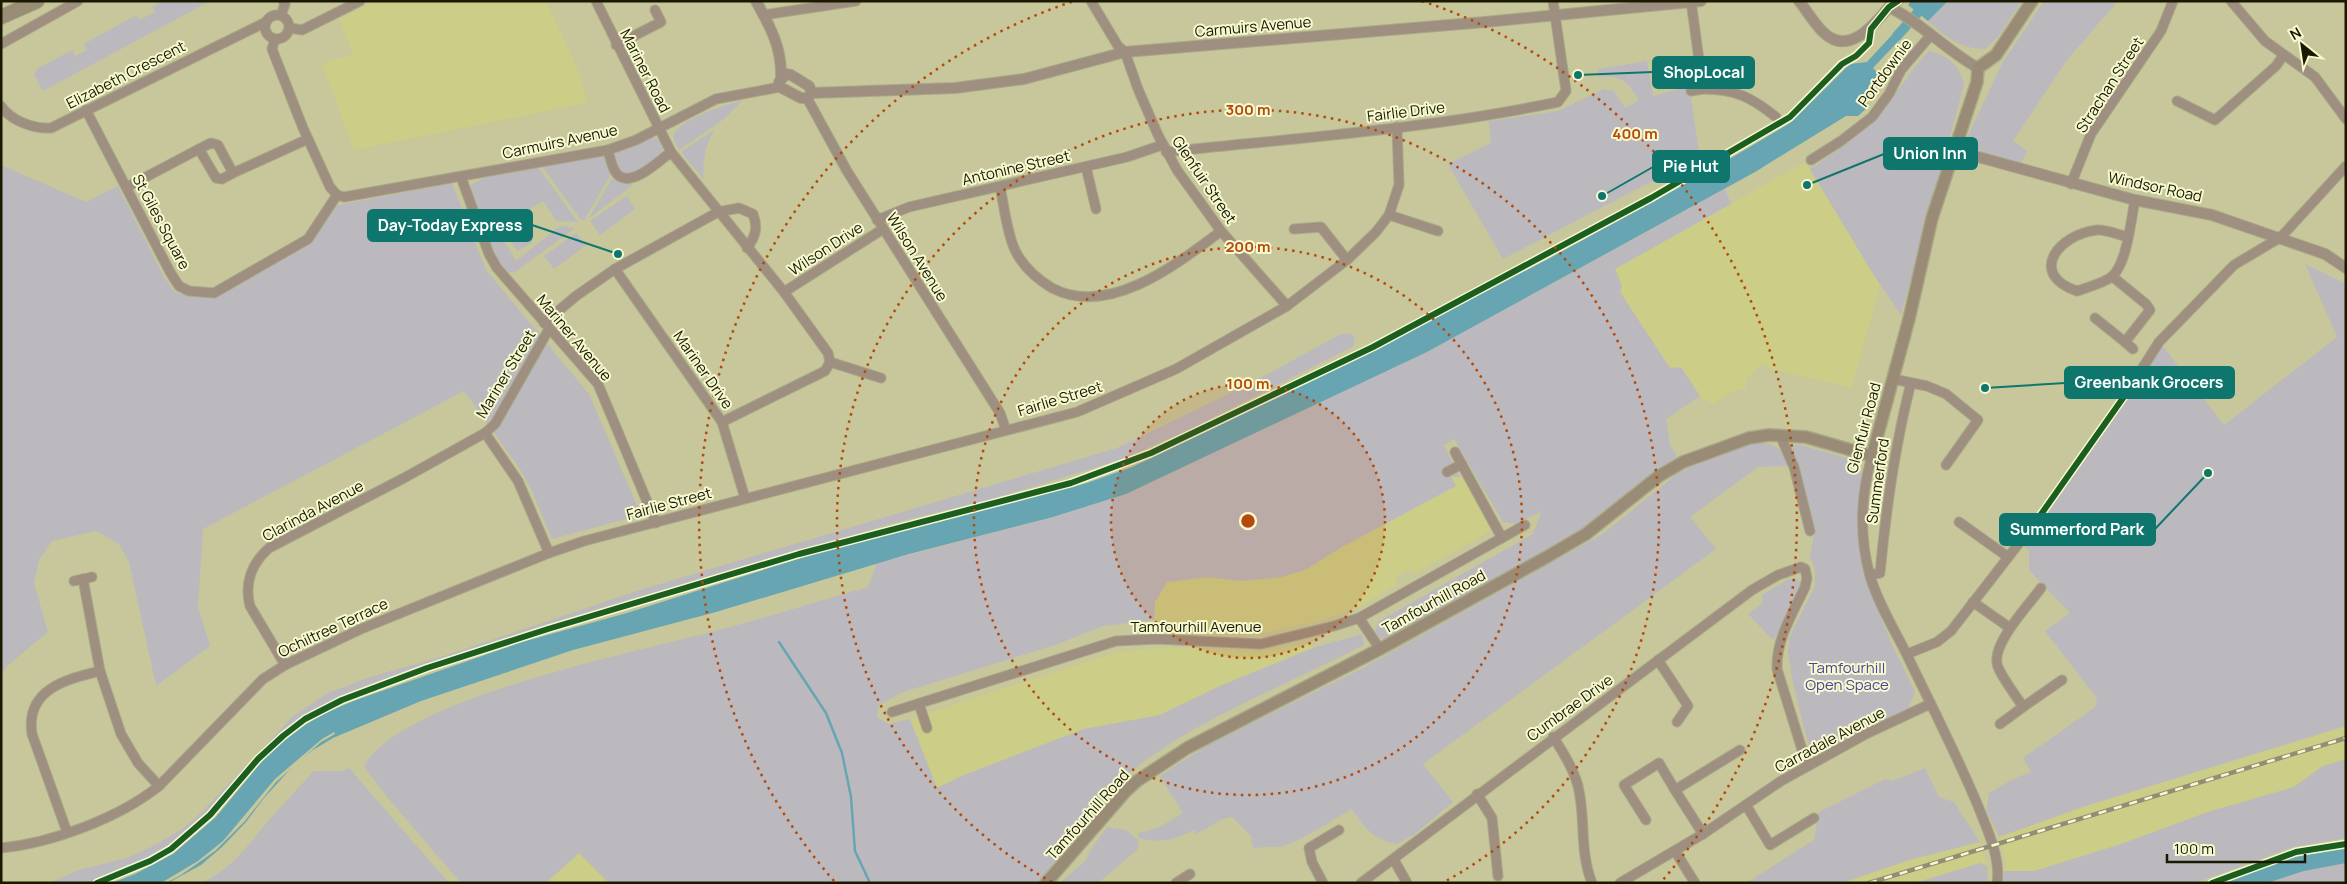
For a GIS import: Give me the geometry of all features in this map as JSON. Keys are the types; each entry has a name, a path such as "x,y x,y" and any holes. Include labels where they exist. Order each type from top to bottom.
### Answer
{"main road":[{"path":"1,17 37,1"},
{"path":"1978,68 1996,55 2032,1"},
{"name":"Glenfuir Road","path":"1872,456 1893,379 1932,218 1977,82 1978,68"},
{"name":"Tamfourhill Road","path":"1046,883 1114,804 1137,781 1156,768 1187,748 1380,649 1586,534 1659,476 1683,462 1749,438 1780,435 1806,437 1872,456"}],"street":[{"path":"1,44 78,1"},
{"path":"281,15 285,4 283,1"},
{"path":"290,28 302,30 360,1"},
{"name":"Mariner Road","path":"596,1 671,152 784,292 828,353 830,362"},
{"path":"756,1 774,33 784,80 801,98 810,96 809,86 784,80"},
{"path":"764,15 856,1"},
{"name":"Glenfuir Street","path":"1091,1 1118,46 1125,52 1138,89 1164,148 1221,231 1288,306"},
{"name":"Fairlie Drive","path":"1164,148 1397,127 1506,113 1558,102 1566,91 1552,1"},
{"path":"1799,1 1824,33 1834,38 1849,40 1860,37 1871,28 1892,3 1930,36 1978,68"},
{"name":"Strachan Street","path":"2071,184 2091,134 2161,32 2173,1"},
{"path":"2231,1 2265,41 2315,78 2346,119"},
{"path":"1694,2 1703,89"},
{"name":"Carmuirs Avenue","path":"810,96 976,86 1024,79 1125,52 1555,16 1694,2"},
{"path":"616,44 661,22 655,10"},
{"path":"274,15 281,15 288,20 290,28 287,36 275,39 265,31 266,22 274,15"},
{"name":"Elizabeth Crescent","path":"1,106 10,116 40,129 51,128 266,22"},
{"name":"Portdownie","path":"1811,160 1841,141 1872,117 1889,94 1901,70 1930,36"},
{"path":"275,39 272,49 308,139 330,187 337,195"},
{"path":"2177,101 2215,120 2276,66 2283,56"},
{"name":"Carmuirs Avenue","path":"337,195 344,197 608,150 636,140 716,99 784,80"},
{"path":"1692,91 1721,89 1739,93 1759,103 1776,117"},
{"name":"Wilson Avenue","path":"810,96 825,133 877,220 1000,413 1006,430"},
{"name":"St Giles Square","path":"86,110 180,286 189,291 203,294 214,293 308,239 337,195"},
{"name":"Fairlie Street","path":"604,535 1077,412 1203,355 1288,306 1347,260 1376,232 1389,215 1400,185 1397,127"},
{"path":"199,149 216,178 222,179 308,139"},
{"path":"127,187 211,143 218,145 233,173"},
{"name":"Antonine Street","path":"877,220 909,207 1164,148"},
{"path":"608,150 615,172 626,180 636,177 671,152"},
{"name":"Windsor Road","path":"1953,150 2019,167 2071,184 2135,200 2212,215 2324,254 2346,268"},
{"path":"2128,391 2159,342 2234,265 2280,238 2346,166"},
{"path":"1086,167 1096,209"},
{"name":"Mariner Avenue","path":"461,177 489,254 497,268 598,384 656,523"},
{"path":"1000,187 1014,249 1023,264 1040,281 1063,293 1077,296 1105,296 1160,274 1221,231"},
{"path":"2128,237 2100,230 2070,240 2056,251 2050,264 2053,276 2064,287 2077,291 2112,277 2121,264 2128,237 2135,200"},
{"path":"718,212 739,208 752,214 756,228 753,240 747,248"},
{"name":"Mariner Street","path":"486,433 495,424 547,326 576,296 615,269 718,212"},
{"path":"1389,215 1438,231"},
{"path":"1294,229 1321,227 1347,260"},
{"name":"Wilson Drive","path":"784,292 883,228"},
{"name":"Mariner Drive","path":"615,269 722,422 745,498"},
{"path":"2112,277 2146,304 2150,310 2125,342"},
{"path":"2095,318 2133,349"},
{"path":"722,422 825,371 830,362 881,378"},
{"path":"1893,379 1927,386 1946,394 1978,420 1946,465"},
{"name":"Summerford","path":"1870,576 1880,573 1892,472 1900,426 1911,383"},
{"path":"486,433 518,481 548,553"},
{"name":"Clarinda Avenue","path":"285,665 250,606 247,596 249,579 259,556 268,548 404,478 486,433"},
{"path":"1780,435 1794,467 1810,531"},
{"path":"1455,452 1502,538"},
{"name":"Glenfuir Road","path":"1872,456 1864,483 1862,509 1864,540 1870,576 1883,609 1907,654 1972,792 1991,841 1998,867 1997,883"},
{"path":"1447,472 1462,464"},
{"path":"1907,654 1937,642 1951,632 2036,520"},
{"path":"1959,522 2008,557"},
{"name":"Tamfourhill Avenue","path":"892,712 1116,641 1157,638 1261,644 1334,626 1359,618 1525,525"},
{"name":"Ochiltree Terrace","path":"1,848 34,842 67,832 130,805 160,786 262,679 285,665 361,629 548,553 604,535"},
{"name":"Cumbrae Drive","path":"1361,883 1394,860 1477,794 1752,590 1778,575 1801,567 1804,569 1807,578 1805,587 1781,640 1777,662 1781,685 1804,756 1809,765"},
{"path":"83,579 100,671 127,746 138,763 160,786"},
{"path":"2023,707 1997,666 1996,653 2010,628 2042,588"},
{"path":"1973,602 2010,628"},
{"path":"1359,618 1380,649"},
{"path":"1658,660 1688,706 1677,722"},
{"path":"67,832 32,734 31,720 40,701 56,684 66,679 100,671"},
{"path":"2000,724 2062,680"},
{"path":"919,704 927,728"},
{"name":"Carradale Avenue","path":"1620,883 1703,834 1809,765 1930,704"},
{"path":"1554,737 1570,764 1579,788 1585,863 1592,883"},
{"path":"1676,790 1740,750"},
{"path":"1646,820 1624,785 1659,763 1703,834"},
{"path":"1477,794 1492,818 1498,876"},
{"path":"1746,805 1770,845 1814,818"},
{"path":"1324,883 1312,862 1309,848 1339,830"},
{"path":"1675,851 1695,883"},
{"path":"1394,860 1408,883"},
{"path":"1176,883 1190,874"}],"shaded area":[{"path":"376,1 546,1 580,74 587,103 354,150 322,64 353,54 339,19"},
{"path":"1805,162 1880,284 1852,388 1771,369 1762,364 1746,380 1746,388 1734,391 1713,404 1700,396 1681,367 1670,369 1620,292 1615,269"},
{"path":"2171,366 2186,384 2171,396 2156,378"},
{"path":"1451,477 1460,477 1466,481 1490,526 1487,533 1415,573 1408,570 1397,576 1396,585 1363,605 1320,621 1254,635 1246,632 1238,623 1226,622 1218,629 1158,627 1154,620 1155,602 1167,582 1207,577 1242,581 1307,569 1340,548 1455,486"},
{"path":"1310,643 1313,648 1220,686 1160,715 1084,729 964,775 936,788 910,719 1114,653 1166,647 1259,652"},
{"path":"2346,701 2346,759 2323,766 2294,787 2208,812 2121,844 2034,871 2004,871 2006,863 2004,853 1986,810 1986,799 1989,793 2015,778"},
{"path":"1980,842 1987,866 1980,863 1915,883 1842,883 1909,860"},
{"path":"579,853 609,883 546,883"}],"green space":[{"path":"162,1 210,1 43,91 34,75 37,69 72,50 75,56 87,50 84,44 136,15 139,20 155,12 152,7"},
{"path":"1948,1 2022,1 1998,37 1985,49 1968,47 1954,41 1928,21"},
{"path":"2044,1 2118,1 2067,60 2013,141 2027,151 2021,164 1985,154 1966,140 2003,62"},
{"path":"1929,51 1942,55 1952,62 1960,72 1964,85 1901,315 1873,274 1810,169 1863,130 1886,106"},
{"path":"1647,61 1653,96 1689,86 1701,163 1667,181 1662,176 1503,259 1448,164 1491,143 1489,121 1558,111 1604,89 1614,91 1625,108 1639,100 1635,93 1619,78 1599,77 1598,69"},
{"path":"743,100 724,119 679,150 673,137 676,130 683,124 725,105"},
{"path":"714,130 708,142 705,155 703,167 704,180 681,152"},
{"path":"650,138 658,139 663,143 662,154 635,175 630,176 621,172 615,155 620,150"},
{"path":"606,153 613,171 584,220 581,220 542,166"},
{"path":"1,165 86,202 118,186 164,277 175,292 189,296 211,298 311,241 334,206 452,183 486,270 589,394 641,515 552,539 532,491 520,469 464,391 203,529 198,607 210,646 156,686 129,562 119,544 96,531 52,541 39,560 34,583 48,632 7,666 1,676"},
{"path":"538,167 578,222 557,221 543,201 498,230 516,261 560,226 575,228 515,272 506,272 492,249 470,189 471,185 485,177"},
{"path":"614,176 633,185 588,219"},
{"path":"1725,189 1731,204 1615,269 1622,286 1620,292 1670,368 1681,367 1700,396 1666,419 1670,445 1677,457 1655,471 1582,531 1393,637 1380,639 1375,631 1379,621 1533,534 1542,511 1517,524 1503,522 1454,439 1444,445 1460,477 1451,477 1456,486 1340,548 1307,569 1282,577 1242,581 1207,577 1167,582 1155,602 1154,620 1103,626 1058,644 903,692 879,705 877,717 888,724 910,719 937,788 964,775 1084,729 1160,715 1220,686 1313,648 1362,634 1364,645 1200,726 1138,766 1099,800 1038,883 609,883 579,853 546,883 461,883 387,797 364,766 387,741 424,719 473,698 528,680 723,629 868,587 877,563 1053,517 1126,494 1427,352"},
{"path":"627,196 635,209 600,235 590,221"},
{"path":"519,218 533,242 517,251 503,228"},
{"path":"576,233 586,245 554,269 544,256"},
{"path":"2305,264 2346,284 2346,726 2086,806 1999,837 1986,810 1989,793 2015,778 2031,772 2023,758 2094,708 2097,702 2095,696 2045,631 2070,613 2029,570 2029,550 2020,544 2162,345 2224,425 2337,337","holes":["2171,366 2186,384 2171,396 2156,378"]},
{"path":"1350,333 1354,336 1354,346 1191,429 1123,459 982,502 901,521 629,600 517,634 373,684 314,710 282,733 199,821 170,847 117,872 88,883 49,883 79,870 127,858 155,845 182,829 202,812 293,716 328,693 370,677 447,655 640,590 1117,448 1253,382 1341,334"},
{"path":"1756,442 1777,448 1791,466 1758,467 1690,517 1716,549 1423,764 1453,802 1414,835 1397,844 1389,842 1370,832 1352,809 1302,838 1278,847 1255,849 1251,843 1252,837 1232,817 1223,819 1196,834 1194,830 1181,836 1159,841 1138,837 1138,833 1158,828 1183,813 1160,776 1207,745 1361,669 1604,533 1678,473 1728,448"},
{"name":"Tamfourhill Open Space","path":"1789,445 1800,445 1854,460 1864,476 1859,504 1859,532 1863,560 1880,614 1915,692 1908,709 1823,750 1808,743 1794,688 1788,654 1789,638 1815,586 1815,569 1810,557 1814,533 1805,493"},
{"path":"1795,578 1802,585 1783,627 1773,640 1748,614 1762,604 1762,595 1787,580"},
{"path":"2346,759 2346,838 2293,847 2195,883 2002,883 2004,871 2034,871 2121,844 2208,812 2294,787 2323,766"},
{"path":"349,768 449,883 201,883 212,878 239,856 314,771 341,771"},
{"path":"1925,768 1939,797 1954,802 1980,842 1909,860 1842,883 1746,883 1814,840 1819,812 1885,779 1892,781"},
{"path":"1107,827 1126,830 1139,841 1137,850 1098,883 1060,883 1085,861"},
{"path":"1980,863 1987,866 1988,883 1915,883"},
{"path":"2346,863 2346,883 2267,883 2304,871"}],"water":[{"path":"1911,1 1948,1 1928,21 1908,5"},
{"path":"1902,24 1909,30 1873,68 1879,74 1869,85 1867,108 1858,116 1846,116 1755,172 1427,352 1126,494 1053,517 909,554 716,612 573,650 421,701 333,738 313,750 295,764 264,798 246,822 201,865 168,883 112,883 135,874 173,854 216,817 277,746 305,725 327,712 356,700 522,642 627,613 839,546 1087,483 1132,467 1212,429 1385,344 1550,258 1711,170 1790,123 1850,64 1867,62"},
{"path":"2346,848 2346,863 2304,871 2267,883 2222,883 2289,858"}],"pier":[{"path":"334,732 335,734 321,742 276,782 244,822 215,851 181,875 166,883 161,883 198,861 223,841 275,779 322,739"}],"waterway":[{"path":"1897,36 1928,1"},
{"path":"779,642 826,713 842,753 851,797 855,851 870,883"}],"railway":[{"path":"1869,883 2346,738"}],"cycle path":[{"path":"97,883 150,861 171,849 210,815 258,759 283,736 305,719 342,700 427,668 548,629 799,554 1071,483 1151,453 1373,347 1651,198 1790,117 1842,64 1856,56 1869,43 1871,29 1889,7 1898,1"},
{"path":"2037,520 2128,391"},
{"path":"2212,883 2296,852 2346,844"}],"place":[{"name":"ShopLocal","path":"1578,75"},
{"name":"Union Inn","path":"1807,185"},
{"name":"Pie Hut","path":"1602,196"},
{"name":"Day-Today Express","path":"618,254"},
{"name":"Greenbank Grocers","path":"1985,388"},
{"name":"Summerford Park","path":"2208,473"}]}
